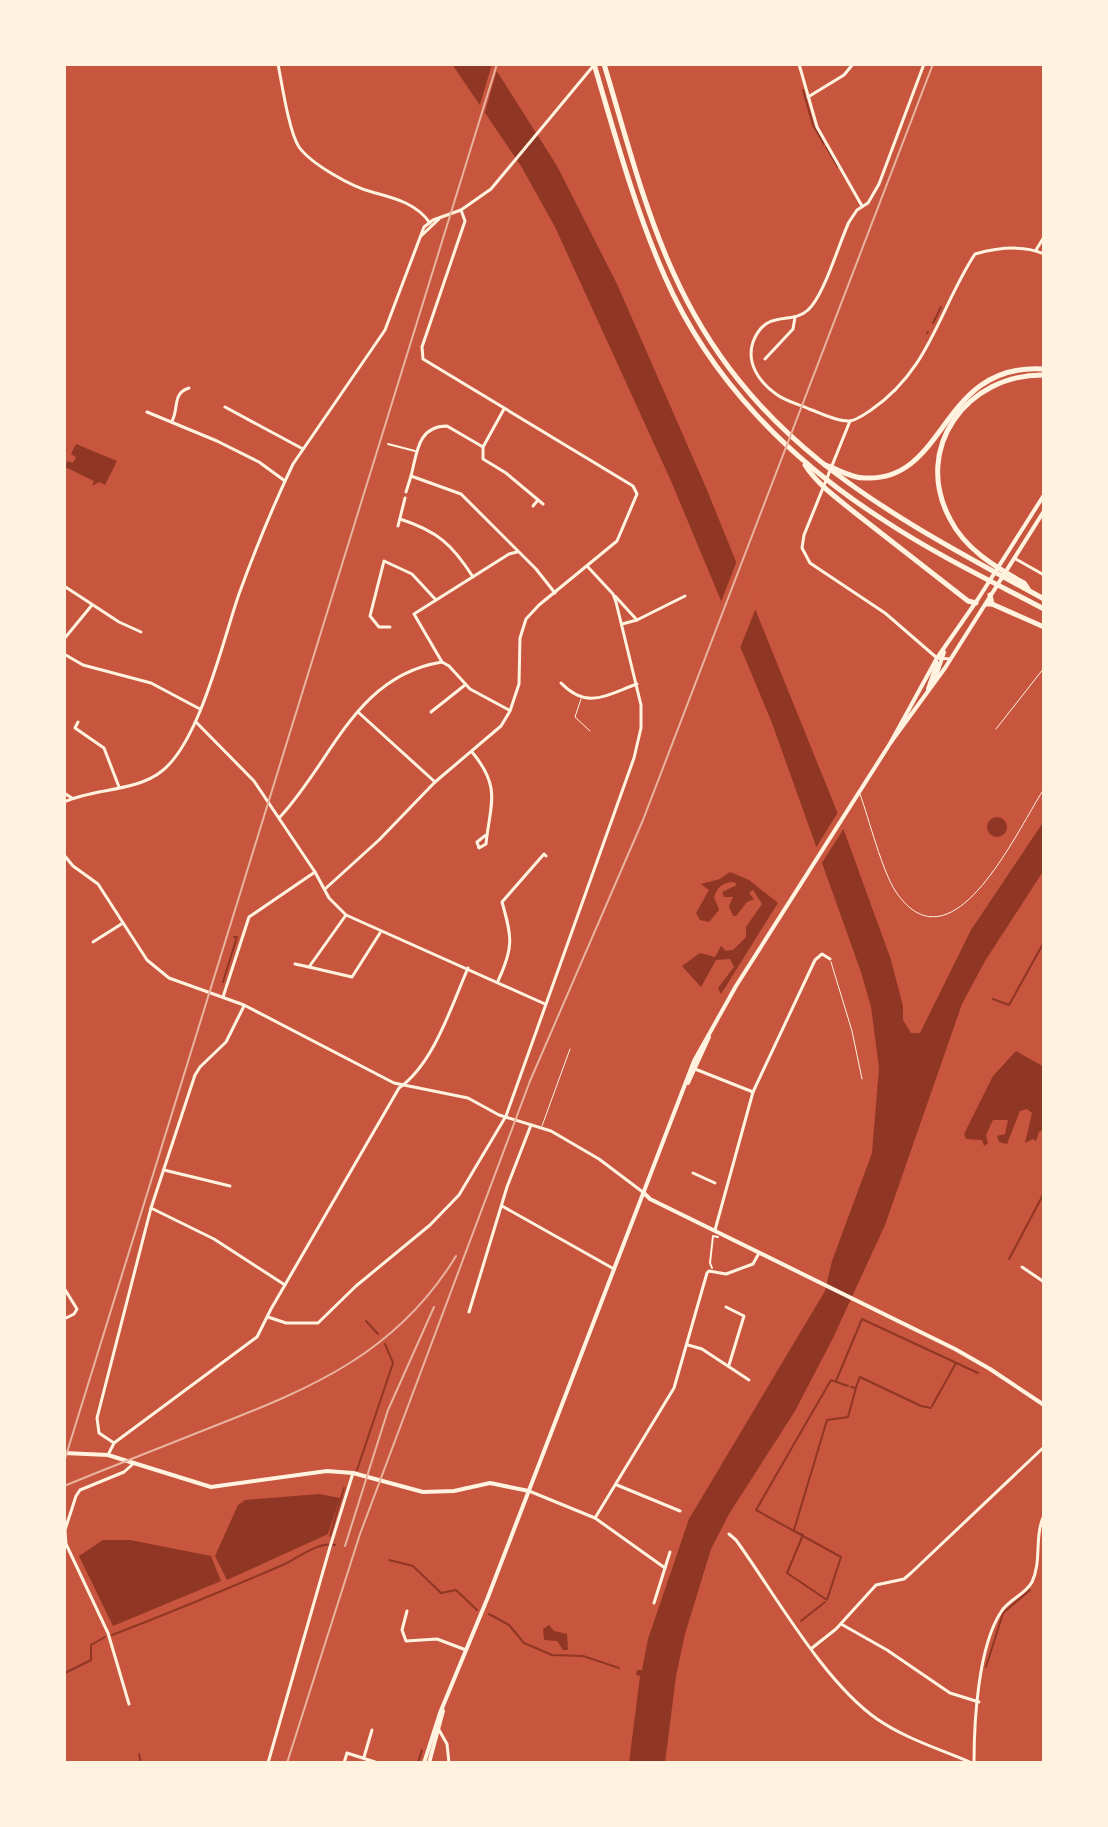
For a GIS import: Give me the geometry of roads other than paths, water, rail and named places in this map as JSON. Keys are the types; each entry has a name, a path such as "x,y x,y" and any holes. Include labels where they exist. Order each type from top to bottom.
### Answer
{"highway":[{"path":"594,64 638,205 666,279 695,334 716,365 769,430 802,460 885,522 1044,609"},
{"path":"605,66 646,200 673,272 720,355 773,420 820,463 886,510 964,556 1025,587"},
{"path":"842,476 865,478 901,472 925,451 952,412 972,391 1018,370 1044,372"},
{"path":"1044,372 988,388 964,407 948,429 938,468 942,500 950,519 971,547 1044,599"},
{"path":"802,460 810,473 834,495 968,601 976,603"},
{"path":"990,595 989,604 1044,627"}],"main road":[{"path":"891,742 939,659 1044,495"},
{"path":"990,595 1044,511"},
{"path":"990,595 988,589 1020,534"},
{"path":"976,603 989,604"},
{"path":"427,1763 443,1709 694,1061 736,986 859,791 989,604"},
{"path":"934,683 939,659"},
{"path":"923,698 939,659"},
{"path":"684,1088 709,1036"},
{"path":"644,1193 757,1256 816,1281 973,1359 1044,1405"},
{"path":"64,1453 108,1455 211,1487 308,1471 353,1473 423,1492 454,1491 490,1483 529,1491"},
{"path":"435,1738 443,1709"}],"street":[{"path":"278,64 295,137 302,151 351,185 399,200 419,210 430,223"},
{"path":"64,802 149,778 162,771 180,749 196,721 241,590 285,481 303,449 385,330 419,238 430,223 483,197 594,64"},
{"path":"799,64 819,131 862,206"},
{"path":"808,97 844,75 853,64"},
{"path":"850,421 829,416 776,394 761,381 751,358 753,343 763,327 779,318 795,317 806,312 816,300 846,229 879,184 924,64"},
{"path":"325,889 379,840 435,782 497,731 510,711 519,684 523,625 532,612 618,538 636,497 633,486 429,364 421,354 465,221 461,210"},
{"path":"1036,250 1044,237"},
{"path":"950,659 939,659 885,613 833,581 804,555 804,535 850,421 881,403 913,370 937,332 975,254 1011,248 1036,250 1044,254"},
{"path":"765,359 793,329 795,317"},
{"path":"172,421 174,405 180,393 189,388"},
{"path":"225,407 303,449"},
{"path":"504,409 483,447 483,459 506,473 543,504"},
{"path":"147,412 259,462 285,481"},
{"path":"406,492 415,451 426,433 442,426 483,447"},
{"path":"388,444 415,451"},
{"path":"411,476 457,492 504,536 555,593"},
{"path":"398,526 405,498"},
{"path":"533,506 538,500"},
{"path":"400,519 434,532 458,553 473,577"},
{"path":"510,711 465,685 442,662 414,614 509,554 517,552"},
{"path":"1014,558 1044,575"},
{"path":"390,627 379,627 370,616 384,561 412,574 436,600"},
{"path":"587,566 637,620"},
{"path":"64,586 141,632"},
{"path":"268,1317 286,1323 321,1321 356,1286 430,1225 459,1195 506,1116 634,758 641,728 637,684 613,594"},
{"path":"622,624 637,620 685,596"},
{"path":"64,639 92,605"},
{"path":"64,654 83,665 151,683 200,709"},
{"path":"279,818 298,798 358,712 391,679 442,662"},
{"path":"561,683 581,699 592,700 637,684"},
{"path":"431,712 465,685"},
{"path":"358,712 435,782"},
{"path":"196,721 254,781 329,898 346,915 545,1004"},
{"path":"78,722 75,728 104,748 119,787"},
{"path":"472,752 486,769 490,781 491,820 486,835"},
{"path":"64,793 72,798"},
{"path":"498,981 510,952 510,926 503,900 544,854 546,856"},
{"path":"64,855 73,866 98,884 147,960 169,978 244,1005 388,1080 468,1098 556,1134 599,1159 644,1193"},
{"path":"223,997 249,917 315,872"},
{"path":"309,967 346,915"},
{"path":"93,942 123,923"},
{"path":"295,964 352,977 381,932"},
{"path":"712,1268 713,1236 716,1234 724,1187 753,1092 815,960 822,954 830,959"},
{"path":"108,1455 114,1443 257,1337 399,1088 437,1039 468,968"},
{"path":"114,1443 99,1433 97,1418 151,1208 195,1075 226,1042 244,1005"},
{"path":"695,1069 753,1092"},
{"path":"469,1312 531,1125"},
{"path":"164,1170 230,1186"},
{"path":"693,1173 715,1183"},
{"path":"502,1206 615,1270"},
{"path":"151,1208 214,1239 285,1285"},
{"path":"595,1518 666,1406 688,1345 707,1273 733,1273 753,1264 757,1256"},
{"path":"1022,1267 1044,1282"},
{"path":"64,1288 77,1309 64,1319"},
{"path":"726,1307 744,1316 729,1365"},
{"path":"688,1345 702,1349 749,1380"},
{"path":"812,1648 841,1624 876,1585 904,1579 911,1573 1044,1447"},
{"path":"129,1704 107,1629 65,1538 80,1490 124,1472 134,1463"},
{"path":"268,1763 353,1473"},
{"path":"617,1485 680,1511"},
{"path":"529,1491 595,1518 665,1568"},
{"path":"729,1534 839,1684 876,1718 902,1733 973,1763 986,1653 1000,1613 1026,1590 1035,1574 1037,1536 1044,1515"},
{"path":"654,1603 670,1552"},
{"path":"407,1611 402,1630 406,1641 440,1640 466,1650"},
{"path":"841,1624 950,1693 979,1702"},
{"path":"363,1758 372,1730"},
{"path":"439,1730 445,1739 449,1763"},
{"path":"435,1738 445,1739"},
{"path":"344,1763 347,1753 378,1763"}],"lane":[{"path":"996,729 1044,668"},
{"path":"581,699 575,717 590,731"},
{"path":"859,791 895,890 911,907 934,916 957,910 976,893 1001,860 1044,789"},
{"path":"830,959 849,1020 862,1079"},
{"path":"542,1128 570,1049"}],"waterway":[{"path":"803,90 813,125 824,144"},
{"path":"826,147 838,167"},
{"path":"933,323 941,307"},
{"path":"223,982 237,937 234,937"},
{"path":"993,999 1009,1005 1044,942"},
{"path":"1009,1259 1044,1193"},
{"path":"836,1381 862,1319 978,1373"},
{"path":"366,1321 378,1334"},
{"path":"357,1470 393,1363 385,1344"},
{"path":"932,1406 956,1363"},
{"path":"856,1387 860,1377 931,1408"},
{"path":"794,1531 803,1535 787,1573 827,1600 841,1557 756,1510 831,1380 848,1386"},
{"path":"794,1530 827,1420 848,1417 856,1388 851,1387"},
{"path":"330,1536 344,1488"},
{"path":"112,1635 285,1564 316,1547 335,1545"},
{"path":"389,1560 413,1566 441,1593 456,1590 477,1610"},
{"path":"986,1667 1003,1613 1030,1590"},
{"path":"801,1621 825,1602"},
{"path":"489,1614 509,1625 524,1643 552,1655 583,1656 619,1668"},
{"path":"64,1676 91,1660 91,1645 105,1637"},
{"path":"418,1763 422,1750"},
{"path":"139,1754 141,1763"}],"railway":[{"path":"64,1462 497,64"},
{"path":"287,1763 360,1534 530,1081 643,820 933,64"},
{"path":"64,1486 284,1397 349,1363 407,1318 433,1290 456,1256"},
{"path":"345,1546 388,1410 434,1307"}]}
